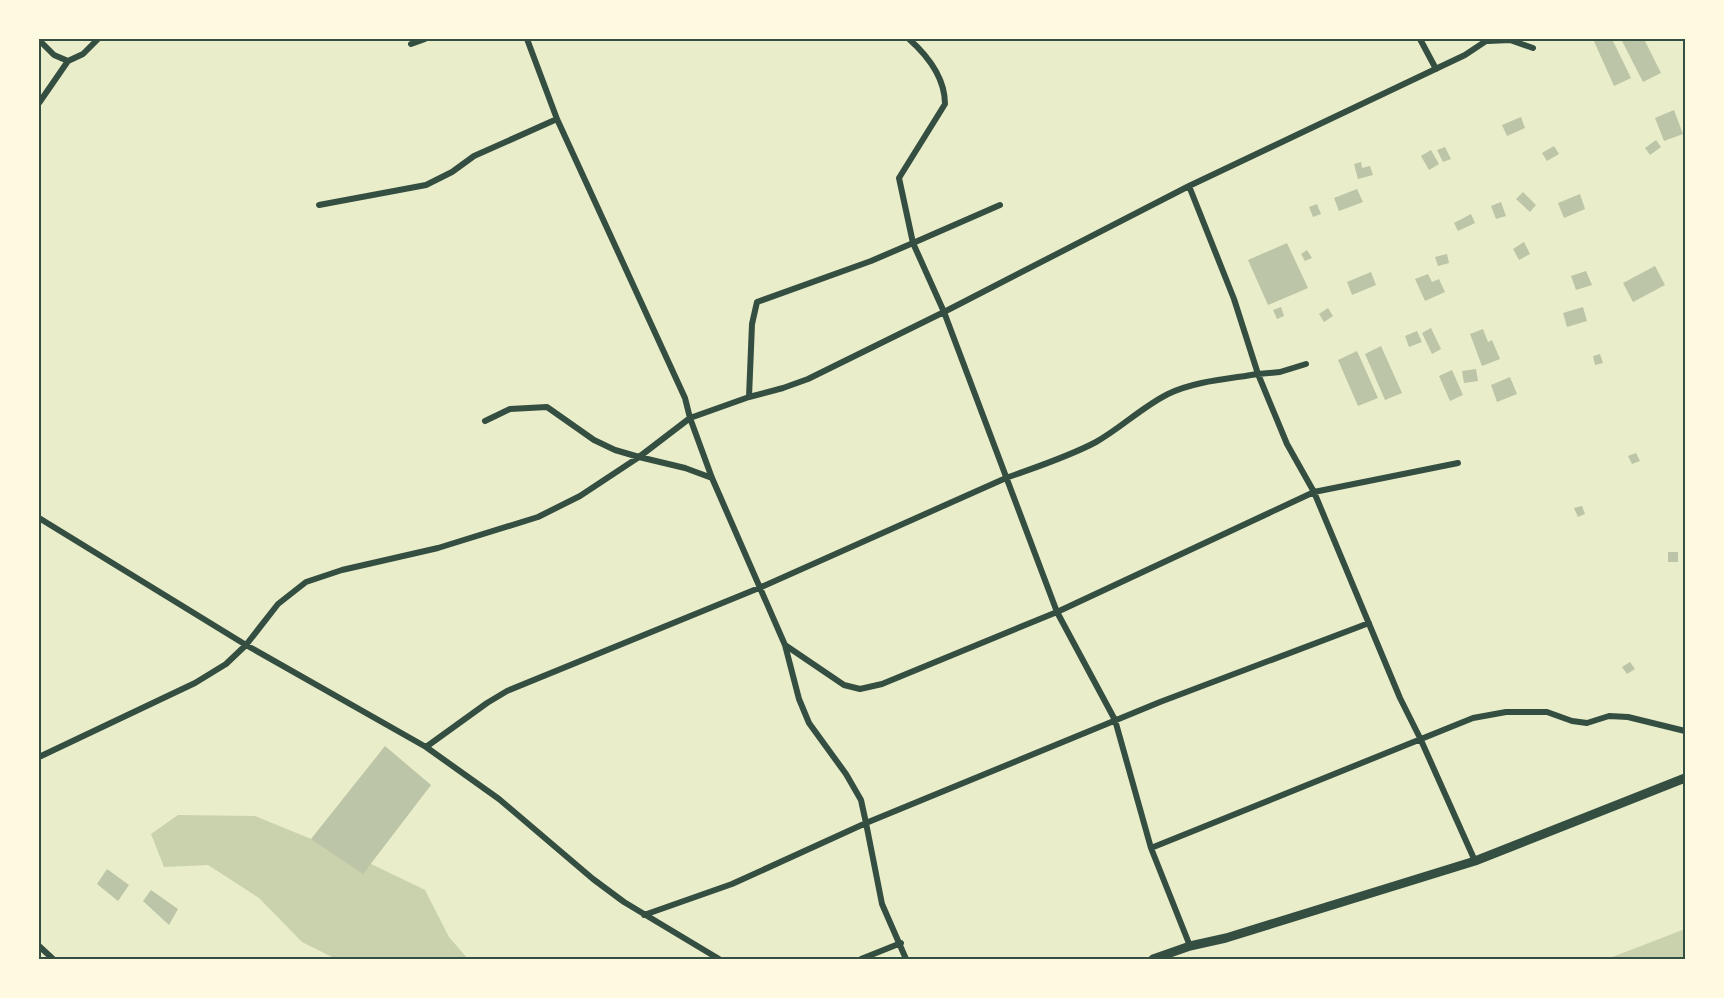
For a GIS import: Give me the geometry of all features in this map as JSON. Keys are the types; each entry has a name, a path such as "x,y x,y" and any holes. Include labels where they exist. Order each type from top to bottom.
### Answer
{"street":[{"path":"39,103 68,62 84,54 98,39"},
{"path":"411,44 425,39"},
{"path":"527,39 557,119 685,398 712,478 785,645 799,699 809,723 846,774 861,800 882,904 901,943 906,959"},
{"path":"909,39 941,78 945,92 945,104 899,178 913,243 944,312 1057,612 1114,720 1150,848 1190,946"},
{"path":"1420,39 1437,69"},
{"path":"39,756 195,683 226,664 246,645 278,604 306,582 342,570 438,548 538,517 580,496 639,457 690,418 808,379 1190,186 1437,69 1489,40 1510,40 1533,48 1530,39"},
{"path":"39,40 54,55 68,62"},
{"path":"319,205 426,185 452,172 474,156 557,119"},
{"path":"1190,186 1234,299 1258,374 1287,444 1314,492 1400,698 1475,861"},
{"path":"749,397 752,324 757,302 882,257 1000,205"},
{"path":"426,747 507,691 759,588 1006,478 1094,443 1170,393 1201,384 1280,372 1306,364"},
{"path":"485,420 510,410 547,407 594,440 639,457 685,468 712,478"},
{"path":"785,645 844,685 860,689 882,684 1057,612 1314,492 1458,463"},
{"path":"39,519 246,645 426,747 499,799 593,879 644,915 719,959"},
{"path":"644,915 732,884 867,823 1114,720 1369,623"},
{"path":"1150,848 1473,718 1506,712 1547,712 1572,721 1587,723 1609,716 1628,717 1685,731"},
{"path":"1153,959 1475,861 1685,778"},
{"path":"861,959 901,943"},
{"path":"39,946 52,959"}],"green space":[{"path":"178,815 255,816 365,861 425,890 449,937 468,959 336,959 302,942 259,898 208,865 164,867 151,834"},
{"path":"1685,929 1685,959 1607,959"}],"building":[{"path":"1593,39 1612,39 1631,78 1614,86"},
{"path":"1621,39 1644,39 1661,73 1643,82"},
{"path":"1674,110 1683,134 1664,141 1655,118"},
{"path":"1521,117 1525,128 1507,136 1502,125"},
{"path":"1656,140 1661,147 1650,155 1645,148"},
{"path":"1554,146 1559,154 1547,161 1542,153"},
{"path":"1445,147 1451,159 1443,162 1437,150"},
{"path":"1431,150 1439,164 1429,170 1421,156"},
{"path":"1361,162 1362,168 1370,166 1373,175 1358,179 1354,164"},
{"path":"1357,189 1363,202 1339,211 1334,198"},
{"path":"1523,192 1536,205 1530,212 1516,199"},
{"path":"1580,194 1585,209 1564,218 1558,203"},
{"path":"1501,202 1506,216 1496,219 1491,206"},
{"path":"1317,204 1321,214 1313,217 1309,207"},
{"path":"1471,214 1475,223 1458,231 1454,223"},
{"path":"1524,242 1530,254 1519,260 1513,249"},
{"path":"1287,243 1308,288 1268,305 1248,260"},
{"path":"1307,250 1312,258 1305,261 1301,254"},
{"path":"1447,254 1449,263 1438,266 1435,257"},
{"path":"1655,266 1665,285 1633,302 1623,283"},
{"path":"1586,271 1592,285 1576,290 1571,276"},
{"path":"1371,272 1376,285 1352,295 1347,282"},
{"path":"1428,274 1432,282 1439,279 1445,292 1425,301 1415,279"},
{"path":"1281,307 1284,316 1277,319 1273,310"},
{"path":"1583,307 1587,321 1567,327 1563,313"},
{"path":"1328,308 1333,316 1324,322 1319,314"},
{"path":"1431,328 1441,349 1432,354 1422,333"},
{"path":"1483,329 1488,342 1492,340 1500,359 1482,366 1470,334"},
{"path":"1417,331 1422,342 1409,347 1405,336"},
{"path":"1381,346 1402,393 1385,400 1365,354"},
{"path":"1357,351 1378,398 1358,406 1338,360"},
{"path":"1600,354 1603,363 1595,365 1593,356"},
{"path":"1476,369 1478,381 1464,383 1462,371"},
{"path":"1452,370 1463,395 1450,401 1439,376"},
{"path":"1510,377 1517,394 1497,402 1491,385"},
{"path":"1636,453 1640,461 1632,464 1628,456"},
{"path":"1582,506 1585,514 1578,517 1574,508"},
{"path":"1668,552 1678,552 1678,562 1668,562"},
{"path":"1630,662 1635,669 1627,674 1622,667"},
{"path":"385,746 431,785 363,874 311,839"},
{"path":"107,869 129,885 118,901 97,884"},
{"path":"151,890 178,909 169,925 143,901"}]}
